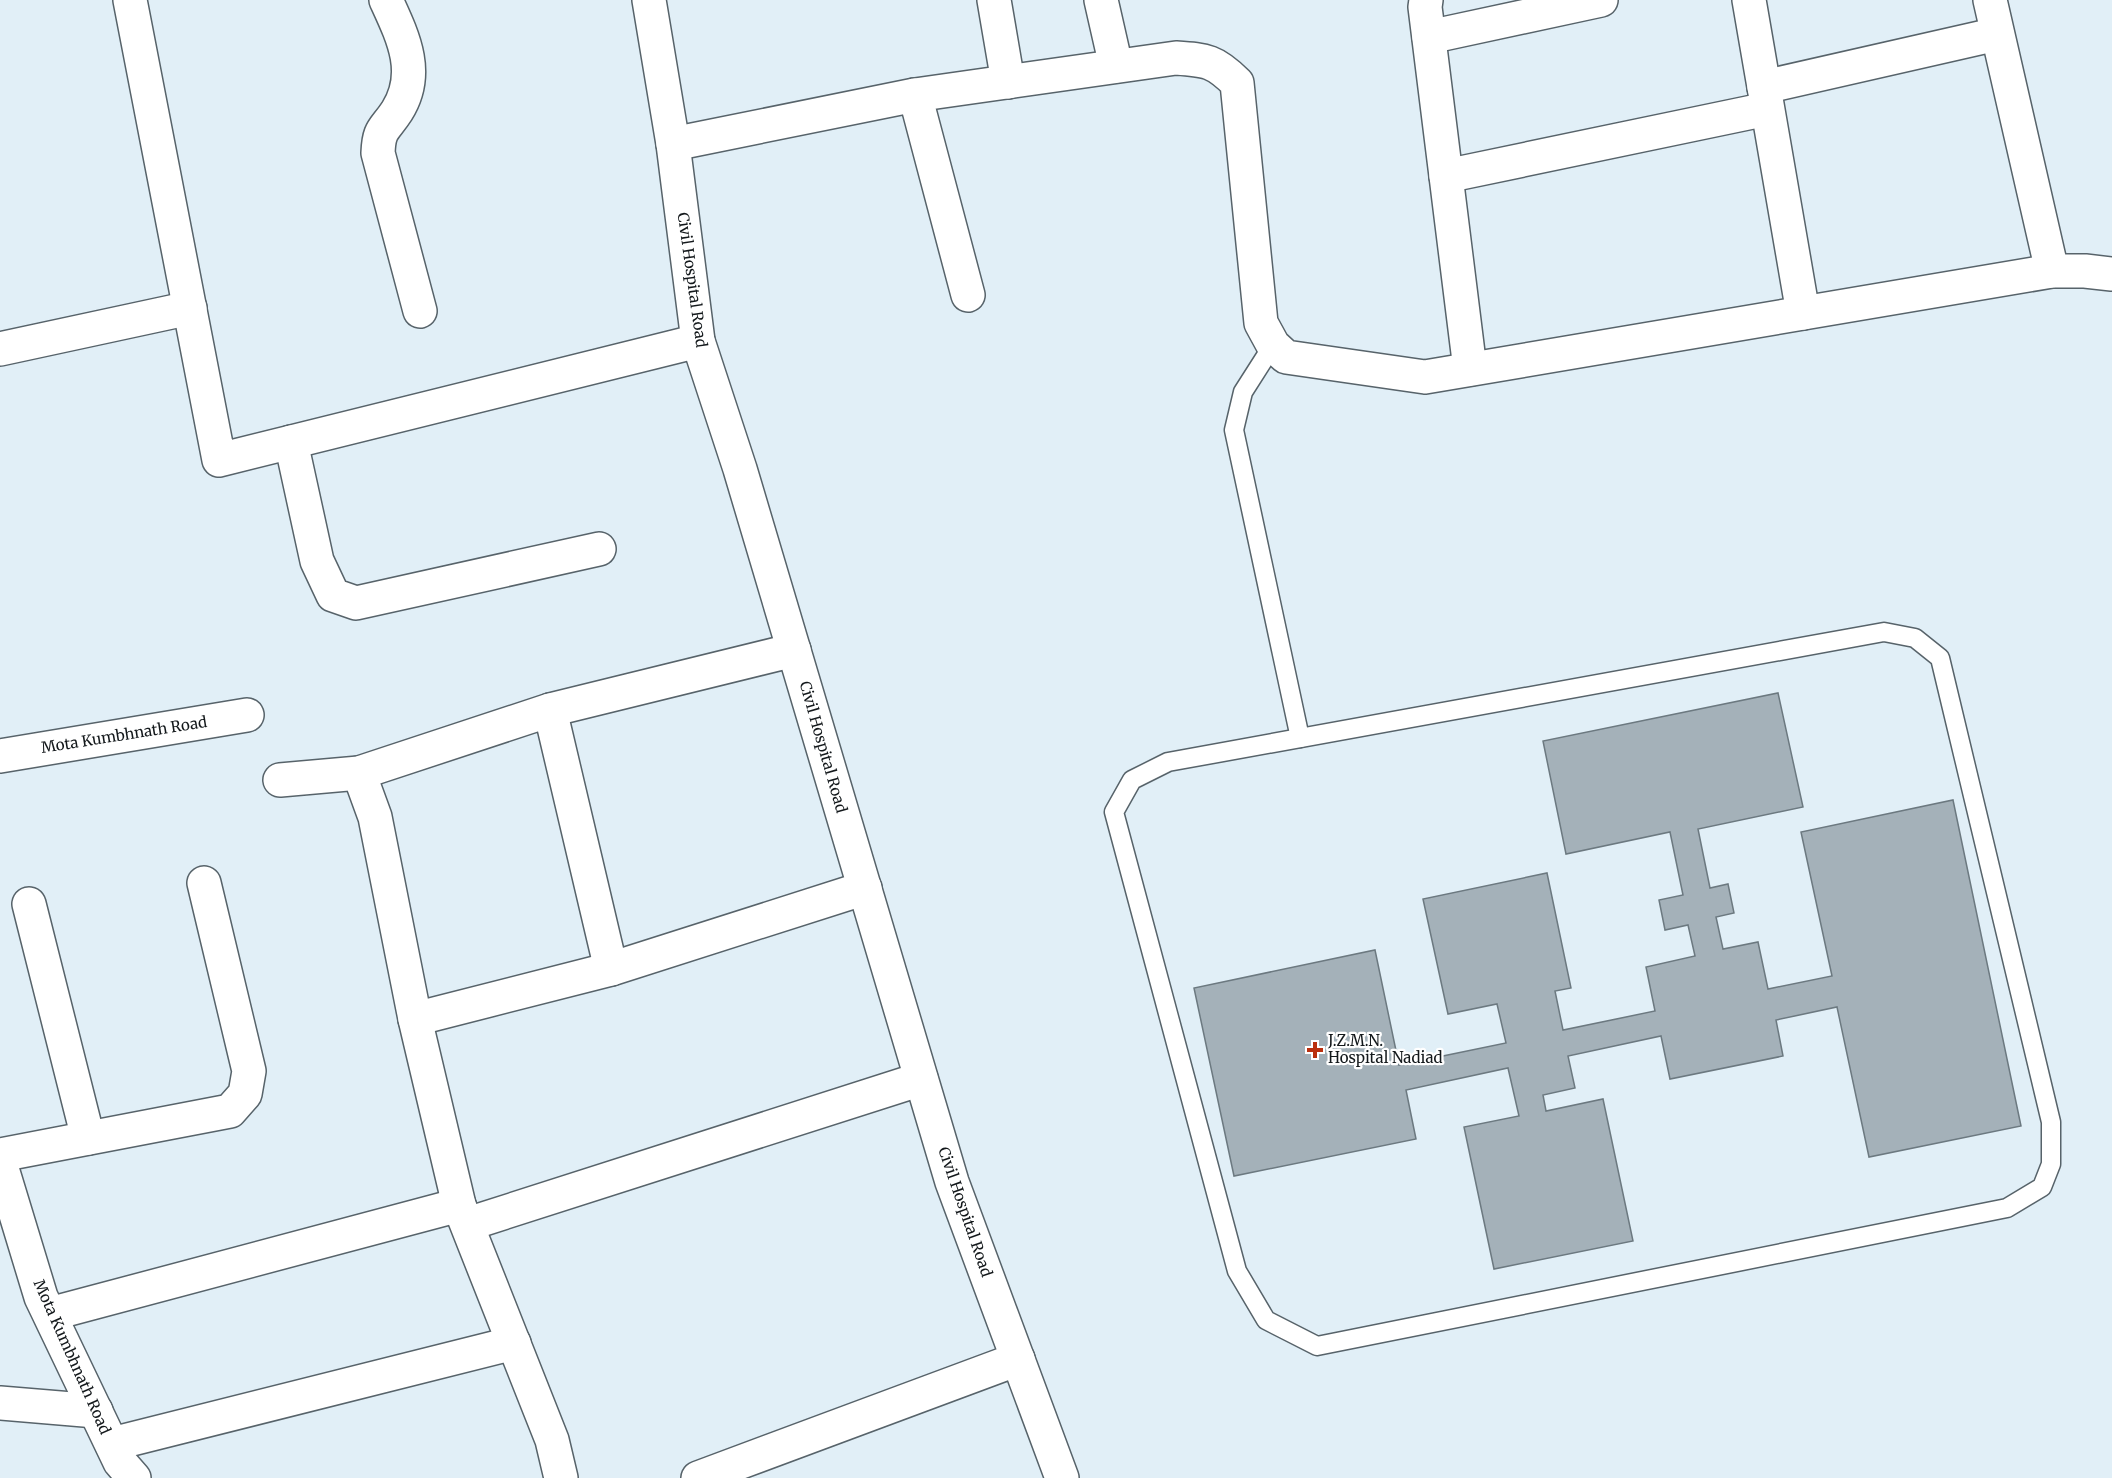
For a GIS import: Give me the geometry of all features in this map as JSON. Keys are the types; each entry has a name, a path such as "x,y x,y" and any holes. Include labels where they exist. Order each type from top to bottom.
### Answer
{"street":[{"path":"130,0 219,460 698,341"},
{"path":"386,0 406,48 409,88 397,111 379,135 378,153 420,311"},
{"name":"Civil Hospital Road","path":"650,0 698,341 740,469 952,1182 1062,1478"},
{"path":"994,0 1008,82"},
{"path":"1101,0 1116,66"},
{"path":"1426,0 1425,7 1470,369"},
{"path":"1429,37 1601,0"},
{"path":"1749,0 1803,313"},
{"path":"1990,0 2052,271"},
{"path":"1446,176 1766,98 1997,34"},
{"path":"672,144 915,95 1176,58 1203,59 1222,68 1237,83 1261,323 1273,345 1286,357 1425,377 2052,271 2112,274"},
{"path":"915,95 968,295"},
{"path":"0,349 190,308"},
{"path":"291,442 317,561 333,595 356,603 599,549"},
{"path":"280,780 359,773 550,710 794,650"},
{"path":"550,710 611,969"},
{"name":"Mota Kumbhnath Road","path":"0,756 247,715"},
{"path":"359,773 375,818 415,1019 463,1214 552,1440 561,1478"},
{"path":"0,1155 230,1111 245,1094 249,1071 204,883"},
{"path":"415,1019 611,969 865,888"},
{"path":"29,904 88,1138"},
{"path":"50,1314 463,1214 921,1079"},
{"name":"Mota Kumbhnath Road","path":"0,1162 41,1297 120,1462 134,1478"},
{"path":"112,1444 514,1343"},
{"path":"698,1478 1018,1359"},
{"path":"0,1403 96,1411"}],"lane":[{"path":"1273,345 1243,392 1234,430 1300,738"},
{"path":"1884,632 1915,638 1940,658 2051,1122 2051,1164 2042,1186 2007,1208 1317,1346 1266,1320 1237,1270 1114,812 1132,780 1168,762 1300,738 1884,632"}],"building":[{"path":"1778,693 1803,807 1698,829 1710,888 1728,884 1734,913 1716,917 1723,949 1758,942 1768,989 1832,976 1801,832 1953,800 2021,1126 1869,1157 1837,1007 1776,1020 1783,1056 1670,1079 1661,1036 1568,1056 1575,1088 1543,1095 1546,1111 1603,1099 1633,1241 1494,1269 1464,1127 1519,1116 1508,1068 1406,1090 1416,1139 1234,1176 1194,988 1375,950 1399,1065 1506,1043 1497,1004 1448,1014 1423,899 1547,873 1571,988 1555,991 1563,1030 1655,1011 1646,967 1695,956 1688,925 1665,930 1659,900 1683,895 1670,832 1566,854 1543,741"}],"place":[{"name":"J.Z.M.N. Hospital Nadiad","path":"1315,1050"}]}
